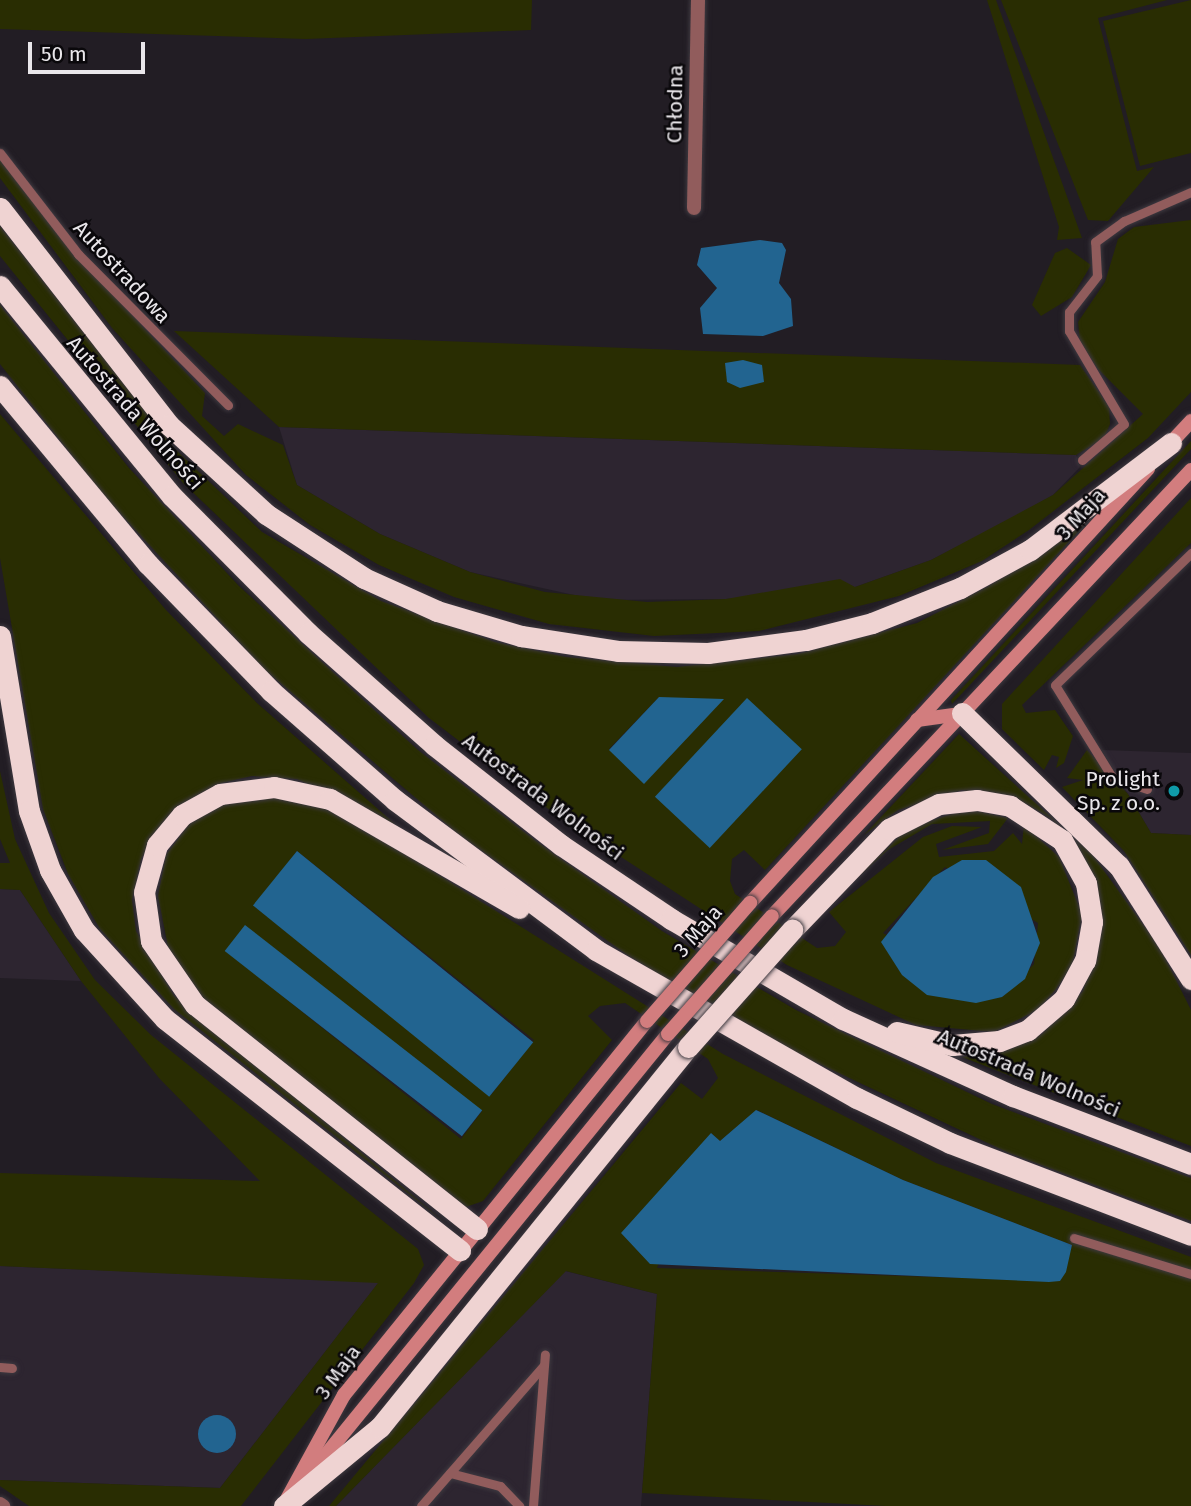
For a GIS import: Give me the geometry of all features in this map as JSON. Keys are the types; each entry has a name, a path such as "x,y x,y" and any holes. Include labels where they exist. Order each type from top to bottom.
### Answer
{"highway":[{"path":"0,208 169,425 266,514 364,578 438,611 521,636 618,651 708,653 806,640 872,623 1018,557 1171,443"},
{"name":"Autostrada Wolności","path":"0,286 172,496 308,633 434,745 649,905 843,1019 1013,1096 1191,1164"},
{"path":"0,386 148,564 271,691 395,800 596,950"},
{"path":"0,636 29,811 50,870 84,930 183,1035 460,1250"},
{"path":"962,713 1119,866 1191,979"},
{"path":"477,1229 175,984 145,916 144,892 157,845 182,815 220,794 274,787 307,792 407,839 857,1098 950,1143 1191,1235"},
{"path":"283,1506 380,1427 688,1047 792,930 889,830 939,804 977,800 1020,809 1046,825 1074,856 1090,900 1090,938 1077,980 1039,1023 999,1041 952,1045 843,1019"}],"main road":[{"name":"3 Maja","path":"283,1506 344,1395 647,1021 750,903 1191,421"},
{"name":"3 Maja","path":"283,1506 668,1034 772,916 1191,470"},
{"path":"917,720 962,713"},
{"path":"477,1229 489,1253"},
{"path":"460,1250 489,1253"}],"street":[{"name":"Chłodna","path":"694,208 698,0"}],"lane":[{"name":"Autostradowa","path":"0,153 78,254 228,405"},
{"path":"1082,460 1124,424 1069,331 1069,312 1097,276 1094,242 1124,220 1191,191"},
{"path":"1147,789 1112,777 1055,685 1191,553"},
{"path":"1074,1238 1191,1274"},
{"path":"533,1506 545,1354"},
{"path":"421,1506 544,1365"},
{"path":"0,1367 12,1368"},
{"path":"450,1473 500,1486 519,1506"}],"shaded area":[{"path":"279,427 1076,455 1080,467 1053,495 1004,523 931,560 855,587 726,599 597,600 470,572 380,534 297,485"},
{"path":"1102,750 1191,753 1191,835 1151,833"},
{"path":"0,889 20,890 81,981 0,978"},
{"path":"0,1266 379,1282 220,1488 0,1480"},
{"path":"565,1271 657,1294 641,1506 336,1506"}],"green space":[{"path":"0,0 532,0 531,30 306,39 0,29"},
{"path":"987,0 996,0 1082,238 1057,240 1059,227"},
{"path":"1001,0 1167,0 1098,18 1137,171 1154,167 1108,221 1088,220"},
{"path":"1191,0 1191,153 1140,166 1103,21"},
{"path":"0,156 76,256 205,393 202,416 224,436 238,424 283,445 297,485 380,534 470,572 545,592 647,602 726,599 840,579 855,587 931,560 1053,495 1143,414 1098,369 1080,341 1078,322 1105,282 1118,239 1134,227 1191,220 1191,392 1148,438 1029,530 982,561 899,596 759,631 654,636 549,624 454,597 379,565 310,525 246,475 112,328 0,178"},
{"path":"0,226 175,449 262,532 381,601 495,642 566,657 677,667 798,654 917,623 989,586 1088,521 765,870 744,850 732,859 730,881 735,894 817,948 835,946 846,932 829,912 923,837 952,826 982,827 936,844 939,857 994,851 1013,833 1022,844 1024,825 1059,857 1082,914 1072,967 1039,1009 994,1032 916,1025 787,965 555,814 429,718 183,483 0,256","holes":["659,697 644,783 609,749","945,867 1038,923 1034,964 1002,997 883,933"]},
{"path":"1067,248 1091,265 1072,297 1041,316 1032,305 1055,253"},
{"path":"0,305 129,468 239,586 418,750 536,841 662,931 796,1010 992,1104 1191,1178 1191,1221 1009,1153 749,1031 626,954 457,833 264,669 104,496 0,364"},
{"path":"174,331 1080,365 1109,407 1110,424 1104,438 1076,455 279,427"},
{"path":"0,414 166,610 257,703 395,824 297,779 252,776 221,783 155,834 141,859 132,900 136,931 174,996 447,1224 174,1009 100,929 68,874 43,809 0,558"},
{"path":"1191,441 1191,449 952,704 951,700"},
{"path":"1191,498 1191,543 1022,705 1026,713 1055,710 1073,736 1064,763 1056,768 1059,757 1052,755 1044,770 1002,729 1002,704"},
{"path":"959,734 1091,853 1160,948 1191,1010 1191,1146 962,1057 1012,1048 1042,1034 1083,991 1099,932 1098,893 1085,862 1052,819 1027,804 962,790 898,810 864,835"},
{"path":"1087,750 1128,794 1151,833 1191,835 1191,955 1124,851 1062,787 1083,780 1067,778"},
{"path":"0,771 15,839 49,913 95,980 151,1035 418,1249 424,1265 414,1283 241,1506 29,1506 0,1486 0,1480 220,1488 378,1283 0,1266 0,1173 260,1181 159,1078 81,981 20,890 0,889 0,863 10,863 0,839"},
{"path":"261,795 291,796 342,814 723,1054 936,1163 1191,1257 1191,1506 886,1506 642,1493 657,1294 566,1271 336,1506 329,1506 681,1083 702,1099 718,1078 708,1059 625,1003 600,1006 588,1016 612,1040 483,1201 463,1208 201,997 170,957 158,896 166,855 192,820 227,802","holes":["297,851 534,1040 491,1095 254,906","225,950 482,1111 461,1139","757,1110 903,1180 1072,1245 1060,1281 657,1268 711,1133 720,1141"]},
{"path":"968,809 1008,818 988,844 942,850 989,833 990,821 932,824 888,850 841,893 908,828"}],"water":[{"path":"760,240 782,243 786,250 779,283 791,299 793,326 763,336 703,334 700,308 717,288 697,265 701,248"},
{"path":"743,360 762,365 764,382 740,388 727,382 725,363"},
{"path":"659,697 724,699 644,784 609,750"},
{"path":"747,698 802,749 710,848 655,797"},
{"path":"297,851 533,1042 489,1097 253,905"},
{"path":"962,860 986,860 1021,887 1040,943 1025,979 1002,997 976,1003 927,995 902,975 881,942 933,877"},
{"path":"245,925 482,1110 462,1136 225,951"},
{"path":"756,1110 903,1180 1072,1245 1066,1272 1060,1281 1049,1282 650,1264 621,1233 711,1133 720,1141"},
{"path":"217,1415 231,1420 236,1434 231,1448 217,1453 203,1448 198,1434 203,1420"}],"place":[{"name":"Prolight Sp. z o.o.","path":"1174,791"}]}
